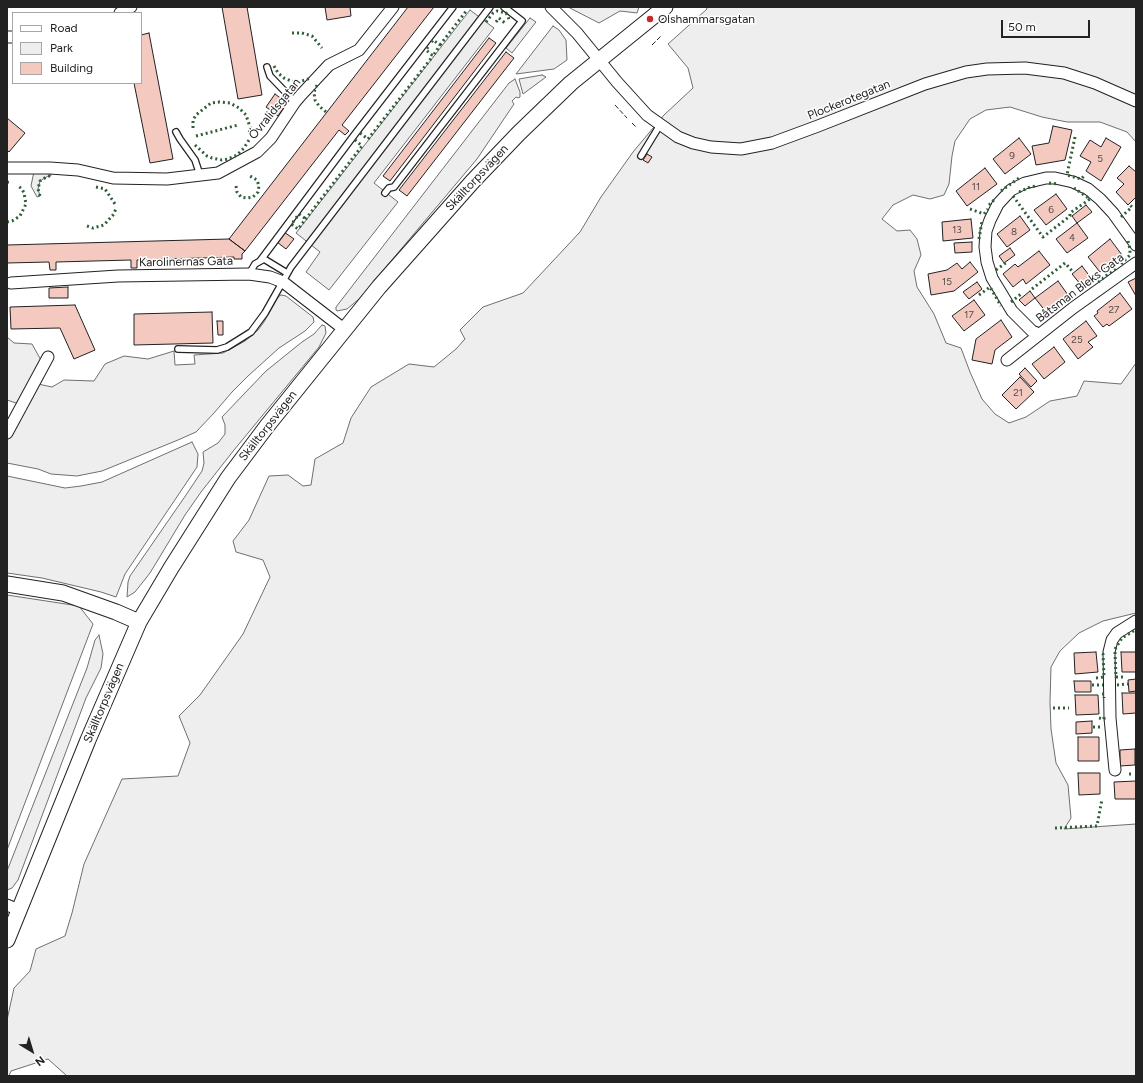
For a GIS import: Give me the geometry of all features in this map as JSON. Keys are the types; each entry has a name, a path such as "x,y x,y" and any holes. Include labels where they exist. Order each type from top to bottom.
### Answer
{"street":[{"path":"122,12 132,7"},
{"name":"Övralidsgatan","path":"7,168 50,168 78,170 113,178 167,179 218,173 257,152 271,138 295,102 329,65 359,50 393,7"},
{"path":"551,7 577,33 599,60"},
{"name":"Skälltorpsvägen","path":"7,940 13,908 139,622 228,478 267,426 345,330 424,236 473,181 519,133 571,83 665,7"},
{"name":"Plockerotegatan","path":"599,60 640,108 660,125 678,137 703,146 724,149 751,148 772,143 934,80 966,72 1003,68 1037,69 1064,73 1100,85 1136,100"},
{"name":"Båtsman Bleks Gata","path":"1039,334 1032,331 1012,311 992,278 987,262 985,247 986,231 998,204 1011,190 1024,183 1046,178 1055,178 1073,182 1088,189 1100,199 1113,213 1136,245"},
{"name":"Båtsman Bleks Gata","path":"1007,360 1039,334 1136,263"},
{"name":"Karolinernas Gata","path":"11,283 118,276 249,274 270,277 285,277 345,330"},
{"path":"7,433 48,357"},
{"path":"7,584 63,594 139,622"},
{"path":"1115,770 1110,718 1109,652 1112,640 1117,633 1136,621"}],"lane":[{"path":"249,274 251,268 260,261 453,7"},
{"path":"178,349 217,350 227,347 251,332 258,323 285,277 328,218 490,7"},
{"path":"386,192 389,188 394,187 522,21 504,7"},
{"path":"267,67 270,76 295,102"},
{"path":"641,156 660,125"},
{"path":"176,132 195,160 200,175"},
{"path":"260,261 264,259 266,260 285,277"}],"green space":[{"path":"568,7 639,7 637,13 620,11 599,23"},
{"path":"706,7 1136,8 1136,142 1127,132 1100,122 1067,122 1042,117 1010,107 986,110 970,119 955,141 949,184 944,195 930,199 913,195 893,205 882,219 897,231 910,230 917,239 921,255 914,271 917,287 934,314 946,343 961,348 982,399 995,414 1009,423 1026,417 1050,401 1077,396 1084,381 1121,384 1136,363 1136,613 1103,621 1079,633 1060,651 1051,667 1050,702 1051,729 1056,763 1068,785 1071,818 1064,829 1136,824 1136,1076 67,1076 48,1059 11,1071 9,1076 7,1076 7,1020 14,988 30,971 36,949 65,936 84,864 122,779 178,776 190,743 179,716 200,695 243,634 270,577 263,560 236,552 233,541 249,520 269,476 288,475 303,486 311,485 315,459 343,443 351,418 371,387 409,364 434,367 456,349 465,339 460,330 483,307 523,293 580,232 601,197 633,152 664,115 693,88 688,68 668,44 707,9"},
{"path":"553,26 559,30 566,40 567,60 554,69 516,74"},
{"path":"542,75 546,77 523,94 519,79"},
{"path":"515,79 520,92 520,97 516,97 512,101 514,104 477,159 359,299 347,309 337,311 336,307 509,83"},
{"path":"50,172 51,176 48,176 40,181 38,189 40,196 37,197 31,186 34,173"},
{"path":"281,295 286,296 313,317 314,322 305,331 279,348 248,376 196,432 102,471 77,476 51,474 38,469 7,463 7,439 38,384 52,387 64,380 94,381 105,364 124,356 148,359 174,351 175,365 195,364 194,355 223,353 245,341 258,330 278,297"},
{"path":"322,325 325,326 326,333 319,347 201,492 185,515 150,573 135,592 127,597 130,576 202,471 204,463 203,452 218,443 225,434 225,425 222,417 266,371 314,334"},
{"path":"7,337 14,343 32,344 42,362 19,404 7,400"},
{"path":"192,442 198,454 197,467 125,574 116,597 42,578 7,573 7,476 65,488 81,486 102,482"},
{"path":"7,595 79,606 93,624 7,850"},
{"path":"99,635 103,654 101,668 86,698 18,880 12,888 7,890 7,871 87,668 95,640"}],"shaded area":[{"path":"470,10 494,28 374,183 398,202 329,290 306,272 320,252 296,233"},
{"path":"530,18 536,22 512,53 506,48"}],"building":[{"path":"222,7 247,7 262,95 238,99"},
{"path":"325,7 350,7 351,16 327,20"},
{"path":"408,7 434,7 342,125 349,131 345,135 339,130 245,251 229,239"},
{"path":"149,33 173,159 150,163 134,84 142,84 142,35"},
{"path":"489,38 496,43 390,181 383,176"},
{"path":"506,52 514,58 407,196 399,190"},
{"path":"275,94 287,103 278,116 266,107"},
{"path":"7,118 25,133 9,152 7,150"},
{"path":"1053,126 1072,130 1065,160 1036,165 1032,146 1049,143"},
{"path":"1019,138 1031,154 1005,174 993,159"},
{"path":"1106,138 1121,147 1101,181 1086,171 1091,162 1080,156 1090,140 1101,147"},
{"path":"647,154 652,157 648,163 643,160"},
{"path":"1129,166 1136,172 1136,197 1128,205 1116,192 1124,184 1117,178"},
{"path":"985,168 997,184 967,206 956,191"},
{"path":"1056,194 1067,209 1046,225 1034,210"},
{"path":"1086,205 1092,212 1077,223 1072,216"},
{"path":"1020,216 1030,230 1007,247 997,234"},
{"path":"971,219 973,238 943,241 942,222"},
{"path":"1077,223 1088,238 1067,253 1056,239"},
{"path":"284,232 294,239 286,249 277,242"},
{"path":"229,239 245,251 242,254 242,259 234,259 234,257 137,260 137,268 131,268 131,260 56,262 56,270 50,270 49,262 7,263 7,245"},
{"path":"1110,239 1122,255 1100,272 1088,257"},
{"path":"972,242 972,252 955,253 954,243"},
{"path":"1010,248 1015,255 1004,263 999,256"},
{"path":"1039,251 1050,265 1026,284 1023,279 1013,287 1003,274 1015,264 1018,267"},
{"path":"970,262 978,272 954,291 931,295 928,274 947,270 957,263 962,269"},
{"path":"1082,266 1091,278 1081,285 1072,274"},
{"path":"1136,278 1136,296 1128,282"},
{"path":"1058,281 1068,295 1046,312 1035,298"},
{"path":"977,282 982,289 969,299 963,292"},
{"path":"68,287 68,298 49,298 49,288"},
{"path":"1030,291 1035,298 1025,306 1019,300"},
{"path":"1120,293 1132,309 1109,326 1107,324 1103,327 1094,316 1098,313 1097,311"},
{"path":"974,300 985,315 964,331 952,316"},
{"path":"75,305 95,350 74,359 60,328 11,329 10,307"},
{"path":"212,312 213,343 134,345 134,314"},
{"path":"1001,320 1012,337 995,350 992,364 972,360 976,339"},
{"path":"217,321 223,321 223,335 218,335"},
{"path":"1086,321 1097,336 1088,342 1093,347 1078,359 1063,339"},
{"path":"1054,347 1065,362 1044,379 1032,364"},
{"path":"1025,368 1037,381 1031,387 1019,374"},
{"path":"1020,377 1034,392 1016,409 1002,395"},
{"path":"1096,652 1098,672 1075,674 1074,653"},
{"path":"1121,652 1136,652 1136,672 1122,672"},
{"path":"1136,679 1136,691 1129,692 1128,680"},
{"path":"1074,681 1091,681 1091,692 1075,692"},
{"path":"1122,693 1136,693 1136,713 1123,714"},
{"path":"1075,695 1098,695 1099,714 1076,715"},
{"path":"1092,721 1092,733 1076,734 1076,722"},
{"path":"1078,737 1099,737 1099,761 1078,761"},
{"path":"1135,749 1135,765 1120,766 1120,750"},
{"path":"1078,773 1100,773 1100,794 1079,795"},
{"path":"1136,781 1136,799 1115,799 1114,782"}],"hedge":[{"path":"440,45 467,10"},
{"path":"486,22 493,13 497,11 506,13 509,20"},
{"path":"496,22 499,18 506,24"},
{"path":"292,33 302,33 312,36 322,48"},
{"path":"428,47 426,50 433,56 440,45 433,40 430,44"},
{"path":"360,133 368,139 433,56"},
{"path":"274,66 278,73 291,81 299,82 311,78"},
{"path":"317,85 314,92 315,100 326,112"},
{"path":"193,128 193,120 196,115 211,103 219,102 230,103 239,108 246,115 251,130"},
{"path":"196,136 238,125"},
{"path":"1075,137 1067,175 1081,179 1085,175"},
{"path":"195,145 207,156 222,160 237,155 249,140"},
{"path":"294,221 291,224 298,229 362,146 355,140"},
{"path":"40,196 38,189 40,181 48,176 51,176"},
{"path":"236,186 237,192 241,197 253,197 258,192 259,186 257,180 250,176"},
{"path":"1001,191 1019,178"},
{"path":"7,182 12,183"},
{"path":"1049,183 1059,184"},
{"path":"7,222 20,216 26,204 24,193 17,185"},
{"path":"1019,192 1036,186"},
{"path":"96,187 105,189 115,204"},
{"path":"1013,196 1043,237 1070,216 1070,213 1090,199 1074,188"},
{"path":"989,205 995,199"},
{"path":"1121,217 1132,207 1129,204"},
{"path":"87,226 93,228 104,225 116,209"},
{"path":"970,209 984,214 988,209"},
{"path":"296,218 299,214 306,219"},
{"path":"979,239 982,221"},
{"path":"1121,264 1130,255 1128,241"},
{"path":"996,270 1007,262"},
{"path":"1032,289 1065,263 1073,272"},
{"path":"1098,282 1116,268"},
{"path":"979,295 990,287 1001,306"},
{"path":"1011,302 1021,294"},
{"path":"1115,649 1122,638 1135,630"},
{"path":"1096,678 1104,677 1103,654 1101,652"},
{"path":"1115,652 1116,677 1123,677"},
{"path":"1117,685 1128,684"},
{"path":"1092,685 1103,685"},
{"path":"1102,694 1104,694 1104,698"},
{"path":"1053,708 1069,708"},
{"path":"1099,718 1104,719 1104,716"},
{"path":"1093,727 1103,727"},
{"path":"1129,774 1134,774"},
{"path":"1055,828 1097,826 1102,799"}],"fence":[{"path":"652,45 662,35"},
{"path":"615,105 627,118"},
{"path":"632,123 637,128"}],"place":[{"name":"Olshammarsgatan","path":"650,19"}]}
